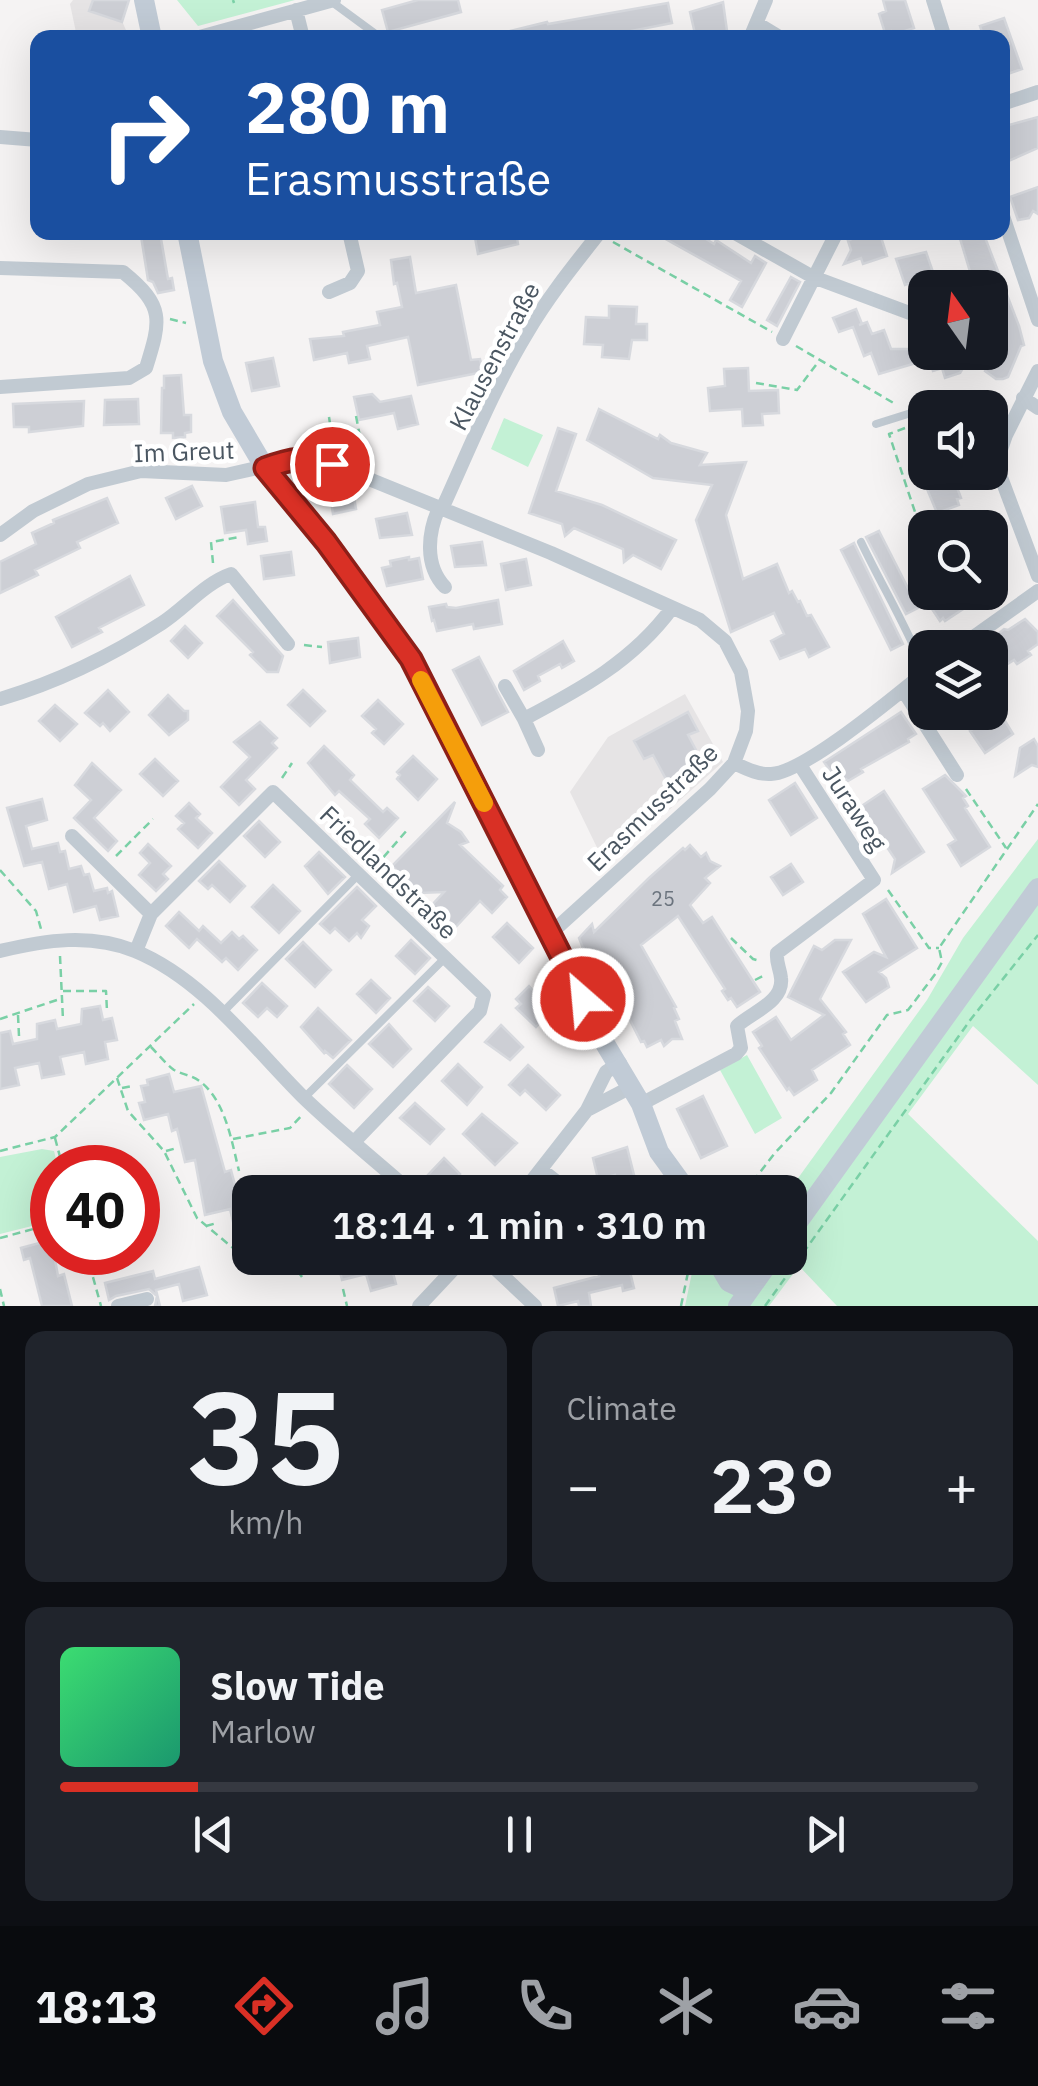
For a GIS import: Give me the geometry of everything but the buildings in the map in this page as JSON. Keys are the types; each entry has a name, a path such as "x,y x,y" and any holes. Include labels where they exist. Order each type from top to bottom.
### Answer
{"street":[{"path":"144,0 150,30"},
{"path":"225,30 332,0"},
{"path":"754,30 766,0"},
{"path":"933,0 943,30"},
{"path":"296,10 302,30"},
{"path":"1010,101 1038,92"},
{"path":"1010,236 1038,320"},
{"path":"190,240 208,337 228,404 265,468 326,542 411,659 604,1042 620,1063 636,1096 587,1110"},
{"path":"329,292 350,283 358,271 351,240"},
{"name":"Klausenstraße","path":"440,508 527,334 555,289 595,240"},
{"path":"746,240 813,277 908,312"},
{"path":"783,339 833,240"},
{"path":"0,268 123,272 135,282 157,314 146,368 129,378 0,388"},
{"path":"1008,430 1038,372"},
{"path":"1023,398 1038,408"},
{"name":"Erasmusstraße","path":"265,468 310,456 337,466 552,553 700,620 725,641 741,672 748,711 746,732 734,763 550,934"},
{"name":"Im Greut","path":"0,534 33,511 88,484 140,471 226,475 265,468"},
{"path":"1004,490 1038,576"},
{"path":"440,508 428,537 435,573 445,587"},
{"path":"0,699 75,672 133,641 184,607 214,580 231,574 288,644"},
{"path":"983,630 1038,591"},
{"path":"524,719 619,664 650,638 672,608"},
{"path":"734,763 760,774 800,765 908,685"},
{"path":"505,686 538,750"},
{"path":"902,690 957,775"},
{"name":"Juraweg","path":"636,1096 736,1054 741,1048 738,1026 774,1000 780,989 776,953 874,880 800,765"},
{"path":"136,951 151,914 272,792"},
{"name":"Friedlandstraße","path":"272,792 484,995 484,1004 354,1142"},
{"path":"72,836 151,914"},
{"path":"807,1209 1038,888"},
{"path":"0,951 52,940 110,944 136,951 172,971 304,1098 392,1175"},
{"path":"539,1175 587,1110 606,1072 620,1063"},
{"path":"543,1171 548,1175"},
{"path":"419,1306 448,1275"},
{"path":"502,1275 535,1306"},
{"path":"723,1275 725,1306"},
{"path":"118,1306 147,1299"}],"lane":[{"path":"332,0 371,30"},
{"path":"876,424 908,414"},
{"path":"861,542 908,633"},
{"path":"221,1014 362,877"},
{"path":"304,1098 446,957"}],"path":[{"path":"610,240 908,411"},
{"path":"157,314 180,319 208,337"},
{"path":"756,383 797,390 820,360"},
{"path":"356,416 369,479"},
{"path":"329,418 337,466"},
{"path":"907,428 889,434 914,510"},
{"path":"214,580 211,542 240,537"},
{"path":"288,644 322,647"},
{"path":"272,792 292,763"},
{"path":"957,775 1006,848"},
{"path":"758,1175 831,1094 888,1015 908,1010 936,973 942,962 939,948 1038,804"},
{"path":"104,868 153,819"},
{"path":"362,877 408,829"},
{"path":"0,870 36,911 52,940 64,1020"},
{"path":"874,880 886,888 929,948 939,948"},
{"path":"765,1306 971,1020 1038,935"},
{"path":"730,938 752,959 776,964"},
{"path":"62,991 106,991 107,1012"},
{"path":"0,1150 55,1136 202,996"},
{"path":"0,1019 62,998"},
{"path":"18,1014 19,1036"},
{"path":"150,1046 176,1071 190,1074 206,1086 232,1139 239,1171"},
{"path":"117,1078 128,1112 164,1151 204,1226 264,1272 295,1267 302,1277"},
{"path":"120,1088 132,1086"},
{"path":"232,1139 290,1128"},
{"path":"55,1136 57,1145"},
{"path":"164,1151 176,1148"},
{"path":"204,1226 216,1222"},
{"path":"0,1238 30,1230"},
{"path":"92,1275 100,1306"},
{"path":"681,1306 688,1275"},
{"path":"0,1289 4,1306"},
{"path":"343,1289 347,1306"}],"shaded area":[{"path":"73,0 129,0 122,21 126,30 76,30 70,4"},
{"path":"685,694 723,762 606,866 570,792 608,737"}],"green space":[{"path":"177,0 295,0 198,26"},
{"path":"504,418 543,435 528,467 491,449"},
{"path":"1038,839 1038,1085 973,1026 908,1114 1038,1241 1038,1306 837,1306 807,1274 807,1175 800,1175 927,1000 963,938"},
{"path":"747,1055 782,1118 755,1134 720,1070"},
{"path":"30,1151 30,1226 0,1234 0,1157"},
{"path":"691,1275 792,1275 769,1306 685,1306"}],"slow traffic":[{"path":"421,680 484,803"}],"route":[{"path":"332,464 310,456 265,468 326,542 411,659 583,999"}]}
